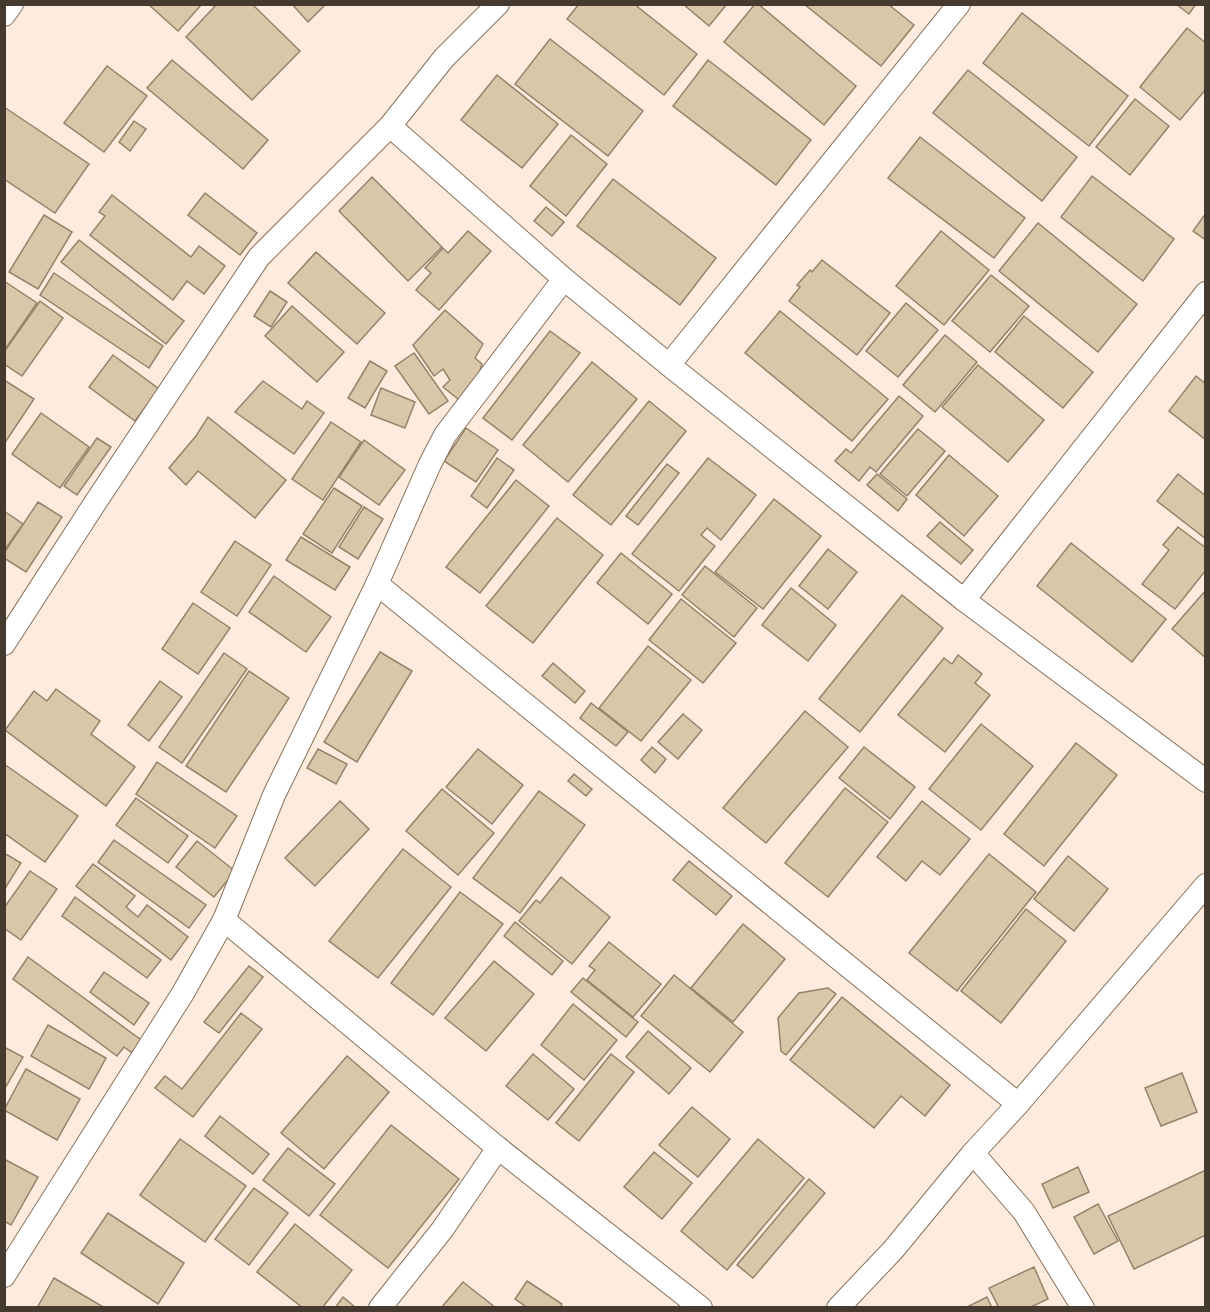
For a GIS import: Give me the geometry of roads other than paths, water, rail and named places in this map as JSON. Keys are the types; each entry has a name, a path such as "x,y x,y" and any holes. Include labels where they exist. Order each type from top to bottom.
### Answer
{"street":[{"path":"4,15 12,4"},
{"path":"4,644 259,257 390,126 444,58 498,4"},
{"path":"669,365 959,4"},
{"path":"390,126 564,279 669,365 964,600 1206,781"},
{"path":"4,1276 176,1003 225,920 274,795 377,584 445,435 564,279"},
{"path":"964,600 1206,293"},
{"path":"377,584 1018,1104"},
{"path":"838,1308 893,1251 973,1153 1018,1104 1206,885"},
{"path":"225,920 498,1148 701,1308"},
{"path":"380,1308 442,1230 498,1148"},
{"path":"973,1153 1024,1212 1083,1308"}]}
